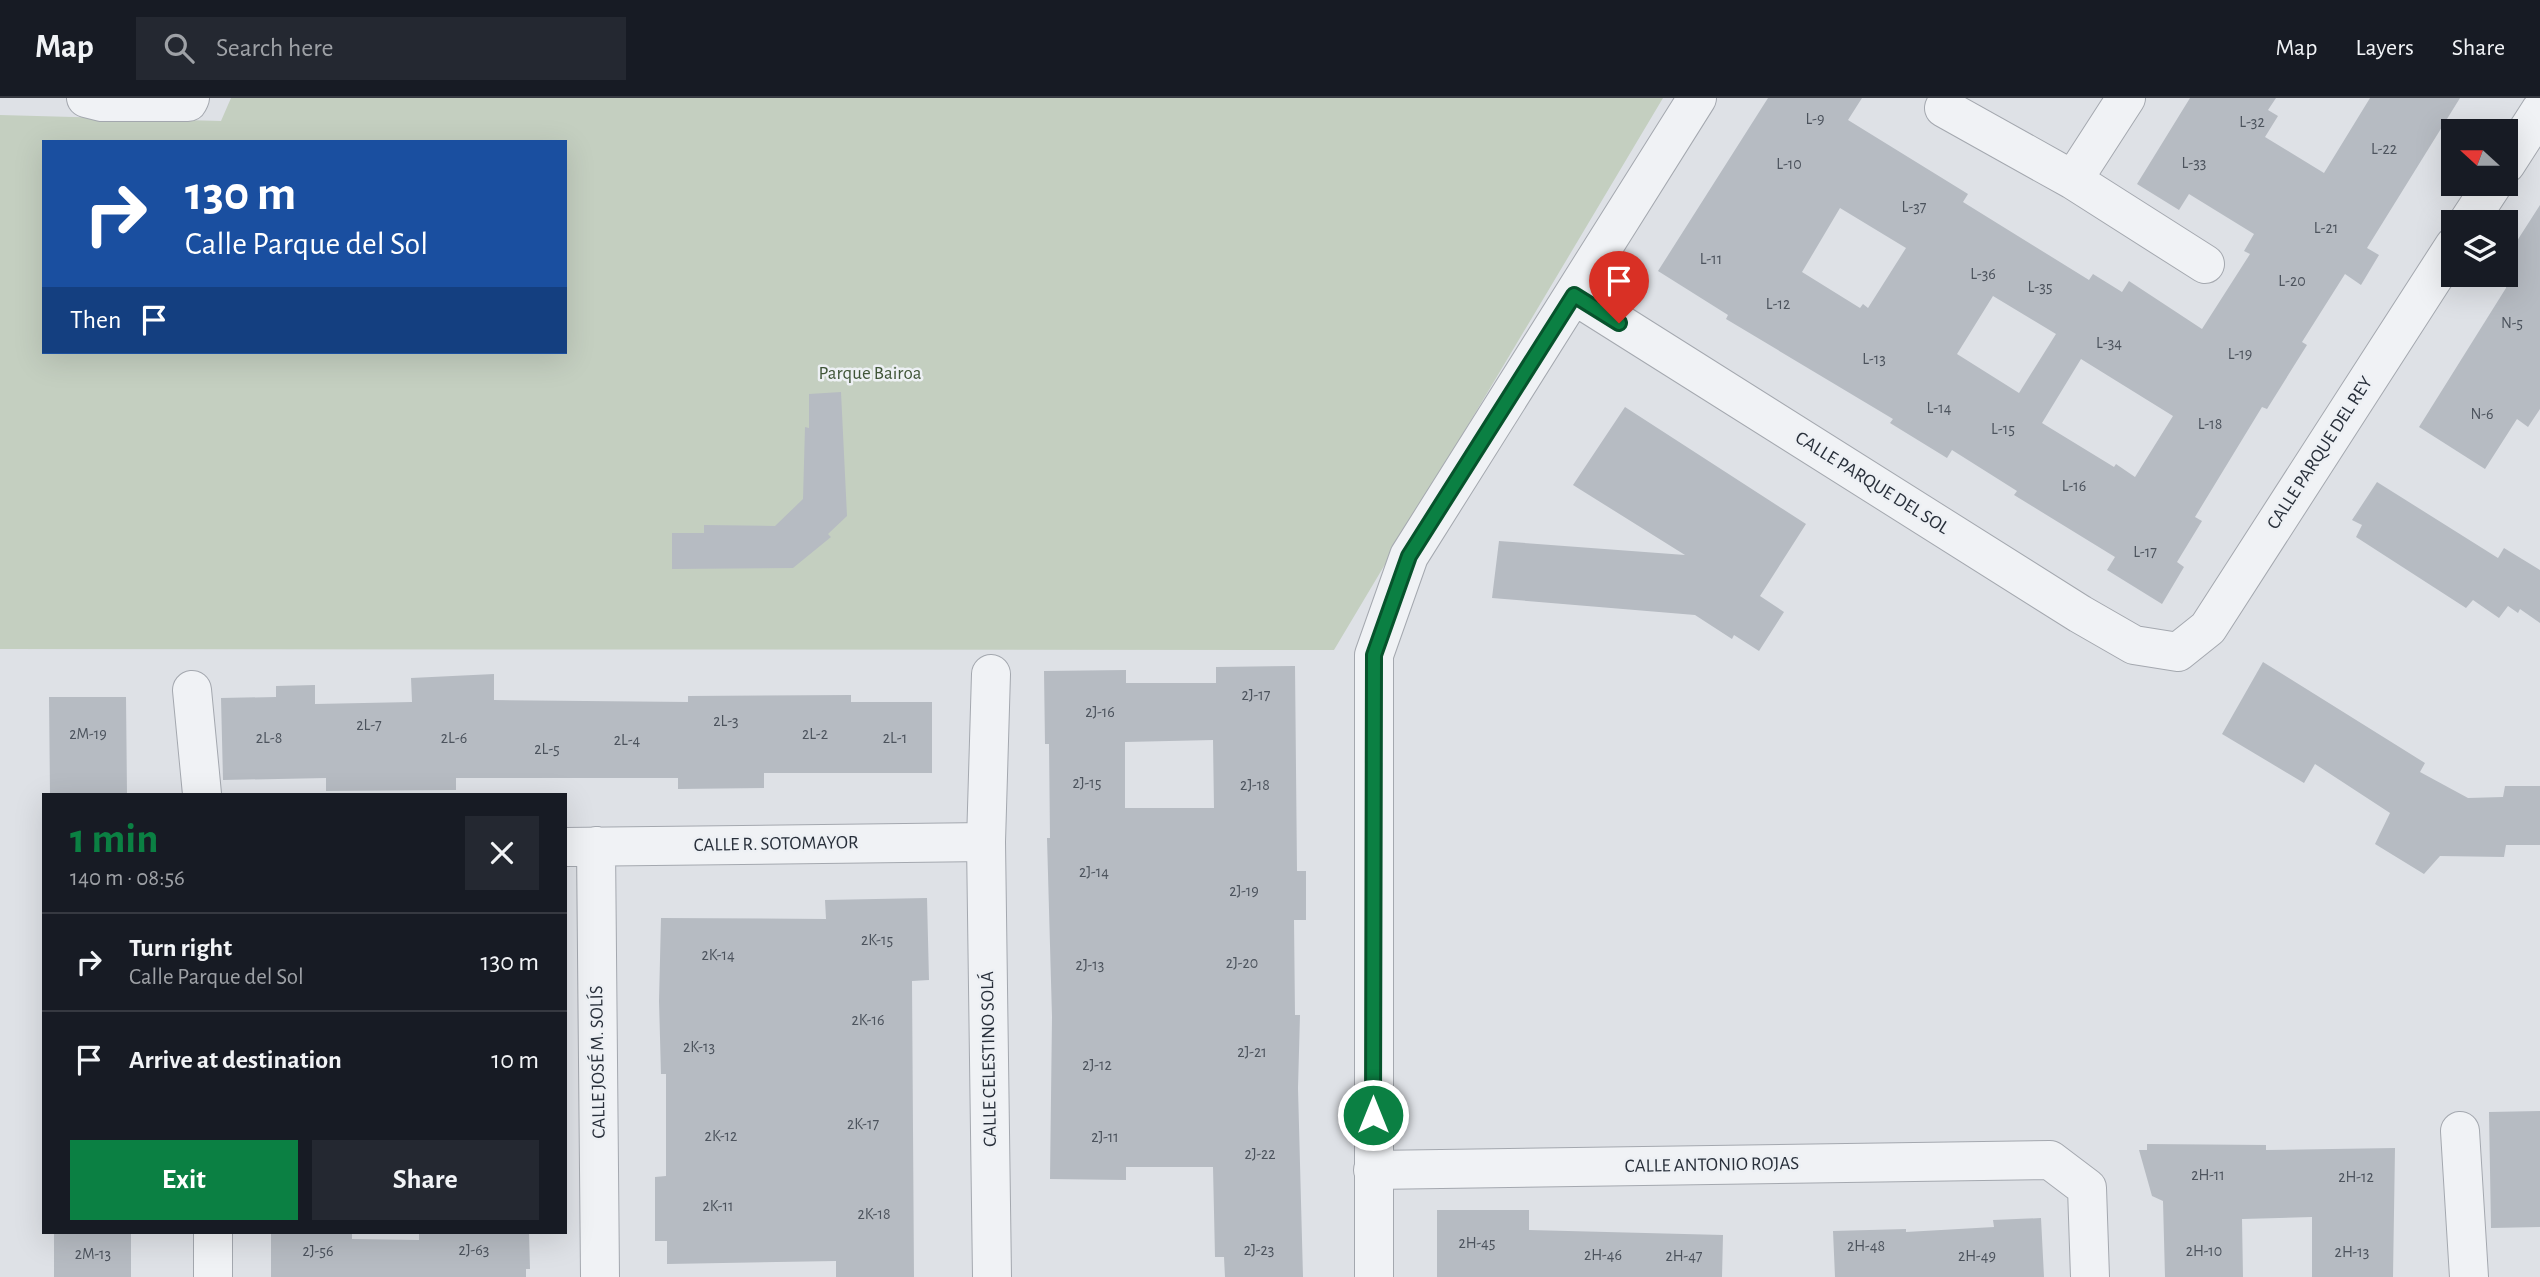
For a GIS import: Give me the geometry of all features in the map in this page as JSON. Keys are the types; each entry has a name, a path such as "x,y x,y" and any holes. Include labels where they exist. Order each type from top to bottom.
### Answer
{"street":[{"path":"86,98 102,102 188,102 190,98"},
{"path":"1374,1277 1374,655 1409,556 1697,98"},
{"path":"2073,180 2126,98"},
{"path":"1944,108 2073,180 2205,264"},
{"path":"2518,145 2540,111"},
{"name":"CALLE PARQUE DEL REY","path":"2178,652 2208,628 2441,266"},
{"name":"CALLE PARQUE DEL SOL","path":"1574,295 2080,614 2134,645 2178,652"},
{"name":"CALLE CELESTINO SOLÁ","path":"990,674 986,842 992,1277"},
{"path":"192,690 202,793"},
{"name":"CALLE R. SOTOMAYOR","path":"580,847 986,842"},
{"name":"CALLE JOSÉ M. SOLÍS","path":"580,847 600,1277"},
{"path":"2460,1131 2469,1277"},
{"name":"CALLE ANTONIO ROJAS","path":"1373,1170 2050,1160 2087,1188 2090,1277"},
{"path":"213,1234 213,1277"}],"green space":[{"name":"Parque Bairoa","path":"231,98 1663,98 1334,650 0,649 0,115 221,121"}],"building":[{"path":"1768,98 1862,98 1848,120 1968,194 1963,202 2089,280 2093,274 2122,292 2129,281 2202,329 2250,254 2244,251 2254,234 2189,194 2179,210 2137,184 2190,98 2276,98 2268,110 2278,116 2265,137 2324,173 2370,98 2460,98 2447,119 2441,119 2441,129 2367,248 2379,255 2361,285 2345,274 2302,342 2307,345 2267,409 2262,407 2195,517 2202,521 2177,562 2184,567 2162,604 2107,570 2115,557 2014,495 2017,491 1952,450 1947,458 1890,423 1893,419 1726,319 1728,315 1658,271","holes":["1840,208 1906,248 1868,308 1863,304 1860,308 1802,272","1993,296 2056,334 2019,393 1957,354","2081,359 2173,416 2135,477 2042,423"]},
{"path":"2540,205 2540,409 2528,427 2517,419 2485,469 2419,427 2506,287 2518,287 2518,239"},
{"path":"841,392 847,516 828,534 831,537 793,568 672,569 672,533 704,533 704,525 775,526 803,499 805,427 809,428 809,394"},
{"path":"1625,407 1806,524 1760,596 1784,612 1759,651 1734,635 1732,639 1695,615 1492,598 1499,541 1685,555 1573,485"},
{"path":"2377,482 2498,558 2504,548 2540,570 2540,623 2520,609 2518,613 2508,606 2499,618 2473,600 2466,608 2356,537 2362,525 2352,520"},
{"path":"2263,662 2425,763 2420,772 2468,798 2503,797 2505,786 2540,786 2540,845 2506,845 2504,857 2440,856 2424,874 2375,844 2390,813 2315,764 2304,783 2222,734"},
{"path":"1295,666 1297,871 1306,871 1306,920 1294,920 1295,1015 1300,1015 1298,1088 1303,1277 1225,1277 1224,1257 1215,1257 1213,1167 1126,1167 1126,1180 1050,1179 1052,1017 1047,838 1050,838 1049,744 1045,744 1044,671 1126,670 1126,683 1216,683 1216,667","holes":["1213,740 1214,808 1125,808 1125,742"]},
{"path":"494,674 494,700 688,702 688,696 851,695 851,702 932,702 932,773 764,773 764,788 678,789 678,778 456,778 456,790 326,791 326,778 223,780 221,698 276,697 276,686 315,685 315,704 412,702 411,678"},
{"path":"49,697 126,697 127,793 50,793"},
{"path":"927,898 929,980 912,981 914,1277 836,1277 836,1261 667,1264 667,1241 655,1241 655,1177 666,1176 666,1074 661,1074 659,1001 661,918 826,919 825,900"},
{"path":"2540,1111 2540,1227 2491,1228 2489,1112"},
{"path":"2147,1144 2266,1145 2266,1150 2395,1148 2393,1277 2312,1277 2312,1217 2242,1219 2243,1277 2165,1277 2163,1201 2152,1196 2139,1150 2147,1150"},
{"path":"1437,1210 1529,1210 1529,1230 1723,1235 1722,1277 1437,1277"},
{"path":"2041,1218 2044,1277 1835,1277 1833,1231 1906,1229 1906,1232 1994,1227 1993,1220"},
{"path":"54,1234 131,1234 131,1277 54,1277"},
{"path":"271,1234 352,1234 352,1239 419,1240 419,1234 529,1234 530,1269 526,1269 526,1277 271,1277"}],"route":[{"path":"1373,1115 1374,655 1409,556 1574,295 1619,323"}]}
